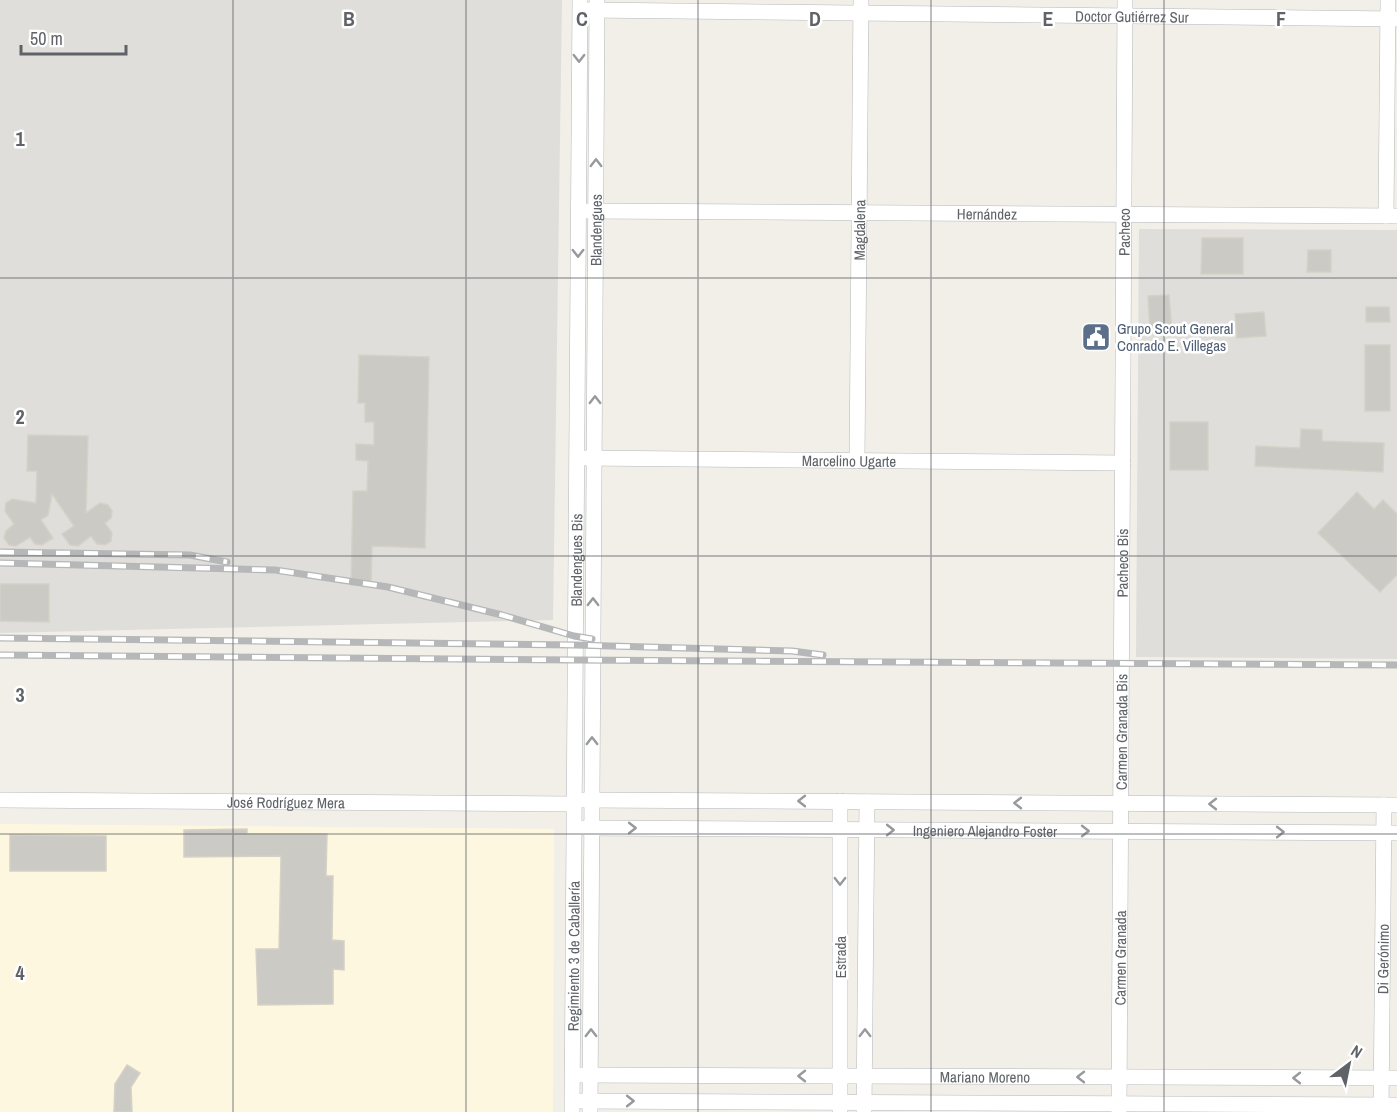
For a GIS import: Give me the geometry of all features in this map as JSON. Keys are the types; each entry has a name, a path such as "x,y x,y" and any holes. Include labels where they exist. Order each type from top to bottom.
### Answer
{"street":[{"path":"1388,0 1393,19 1392,216"},
{"name":"Doctor Gutiérrez Sur","path":"580,5 1125,8 1393,19"},
{"name":"Blandengues","path":"576,458 580,5"},
{"name":"Blandengues","path":"594,459 597,5"},
{"name":"Magdalena","path":"857,460 861,6"},
{"name":"Pacheco","path":"1123,462 1125,8"},
{"name":"Hernández","path":"578,211 1392,216"},
{"name":"Marcelino Ugarte","path":"576,458 1123,462"},
{"name":"Blandengues Bis","path":"574,802 576,458"},
{"name":"Blandengues Bis","path":"592,800 594,459"},
{"name":"Pacheco Bis","path":"1122,663 1123,462"},
{"name":"Carmen Granada Bis","path":"1121,803 1122,663"},
{"name":"José Rodríguez Mera","path":"0,800 574,802"},
{"name":"Ingeniero Alejandro Foster","path":"574,802 592,800 867,801 1390,805"},
{"name":"Regimiento 3 de Caballería","path":"590,1106 592,800"},
{"name":"Estrada","path":"840,801 840,1107"},
{"name":"Estrada","path":"864,1107 867,801"},
{"name":"Regimiento 3 de Caballería","path":"572,1106 574,802"},
{"name":"Carmen Granada","path":"1119,1108 1121,803"},
{"name":"Di Gerónimo","path":"1387,1107 1390,805"},
{"name":"Ingeniero Alejandro Foster","path":"574,828 1390,833"},
{"name":"Mariano Moreno","path":"572,1075 1389,1078"},
{"name":"Mariano Moreno","path":"572,1106 1387,1107"}],"shaded area":[{"path":"0,0 562,0 553,620 0,633"},
{"path":"1139,229 1397,230 1397,659 1136,657"},
{"path":"0,824 554,829 553,1112 0,1112"}],"building":[{"path":"1202,238 1243,238 1243,274 1201,274"},
{"path":"1308,250 1331,250 1331,272 1307,272"},
{"path":"1169,295 1172,332 1150,333 1148,296"},
{"path":"1366,307 1389,307 1390,322 1366,322"},
{"path":"1264,312 1266,336 1237,338 1235,314"},
{"path":"1365,345 1390,345 1390,411 1365,411"},
{"path":"359,355 429,357 425,548 372,546 371,585 351,585 353,491 367,491 368,461 356,460 356,444 374,445 374,422 365,422 365,403 358,403"},
{"path":"1170,422 1208,422 1208,470 1170,470"},
{"path":"1301,429 1322,430 1322,441 1384,443 1383,472 1255,466 1256,446 1300,448"},
{"path":"28,435 88,436 86,513 100,503 108,505 112,511 111,518 105,523 112,533 111,541 105,545 97,544 91,536 78,546 70,545 62,534 74,526 52,494 48,515 41,520 53,538 42,545 35,544 30,537 16,546 9,545 4,538 6,531 14,524 5,511 6,503 12,499 36,503 37,471 27,471"},
{"path":"1357,492 1374,509 1383,500 1397,514 1397,575 1380,592 1318,533"},
{"path":"0,584 49,584 49,622 0,621"},
{"path":"247,829 247,834 327,834 326,876 333,876 332,940 344,941 344,970 333,969 333,1004 258,1005 256,949 279,949 281,856 184,857 184,830"},
{"path":"10,835 106,836 106,871 10,871"},
{"path":"127,1065 140,1073 131,1087 132,1112 114,1112 115,1084"}],"railway":[{"path":"0,552 190,555 227,562"},
{"path":"0,563 275,570 388,587 592,639"},
{"path":"0,638 575,645 792,651 823,655"},
{"path":"0,655 1397,665"}],"place":[{"name":"Grupo Scout General Conrado E. Villegas","path":"1096,337"}]}
